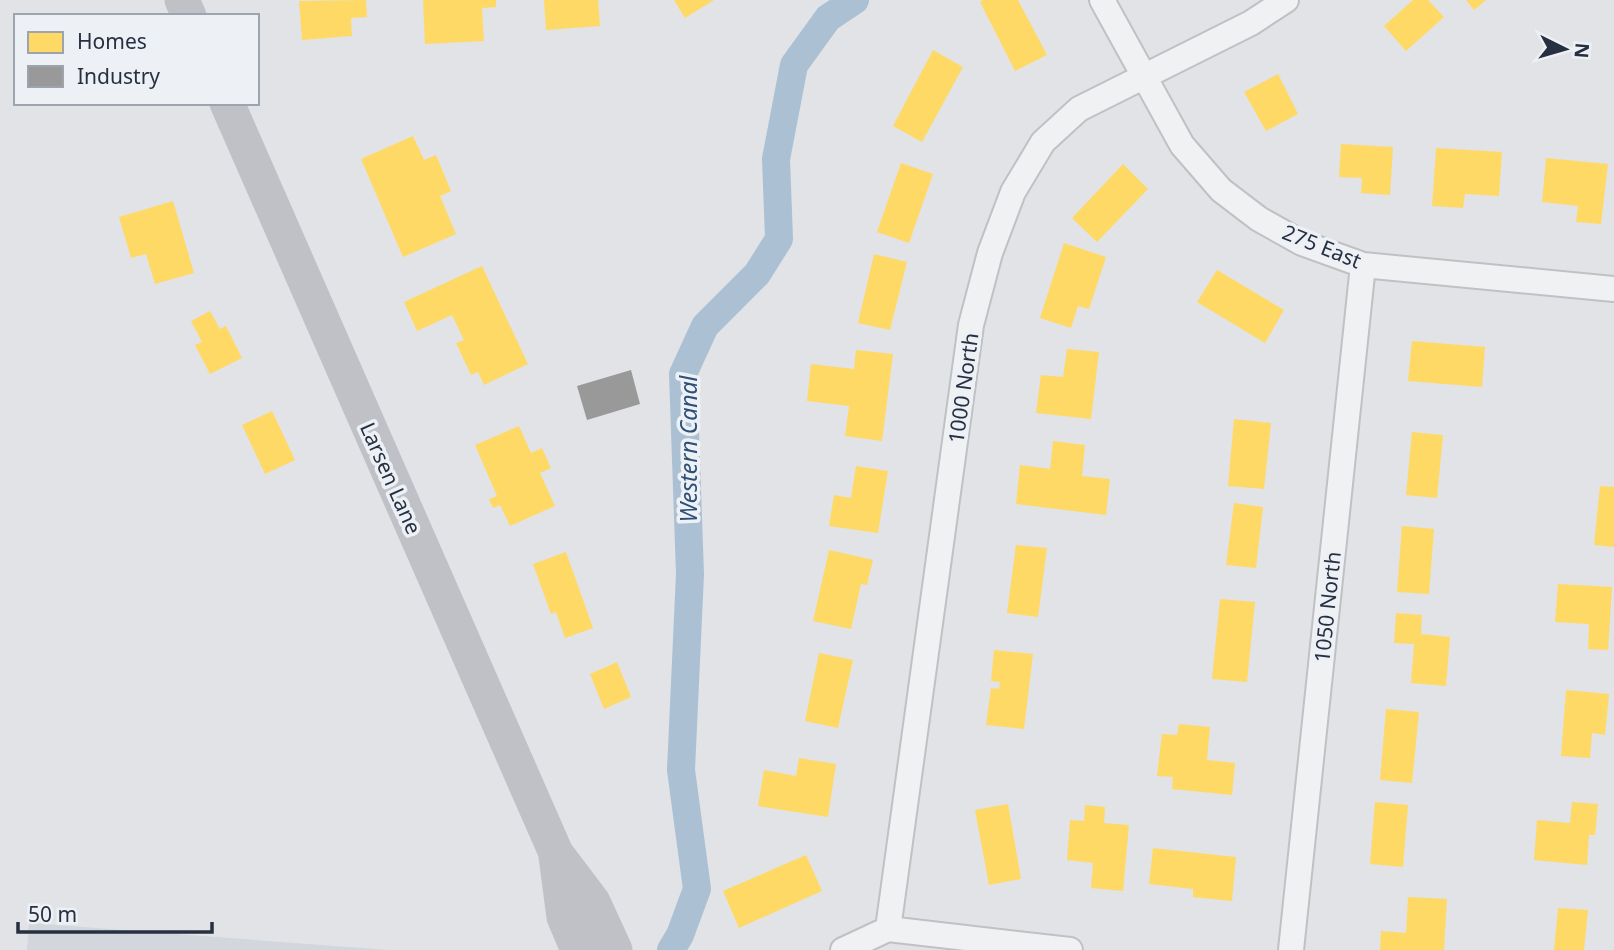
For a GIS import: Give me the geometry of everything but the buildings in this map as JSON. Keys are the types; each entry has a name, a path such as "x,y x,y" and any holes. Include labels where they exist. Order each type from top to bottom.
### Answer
{"main road":[{"name":"Larsen Lane","path":"228,105 555,853 593,902 615,950"},
{"name":"Larsen Lane","path":"555,853 564,917 578,950"}],"street":[{"name":"275 East","path":"1102,0 1182,145 1221,190 1259,219 1302,243 1363,265 1614,289"},
{"name":"1000 North","path":"888,929 971,325 990,253 1013,192 1043,142 1079,108 1251,23 1286,0"},
{"name":"1050 North","path":"1291,950 1363,265"},
{"path":"843,950 888,929 1070,950"}],"shaded area":[{"path":"29,923 388,950 27,950"}],"waterway":[{"name":"Western Canal","path":"671,950 680,935 697,889 681,770 690,574 683,374 705,326 757,274 779,239 776,159 794,65 828,18 855,0"}]}
